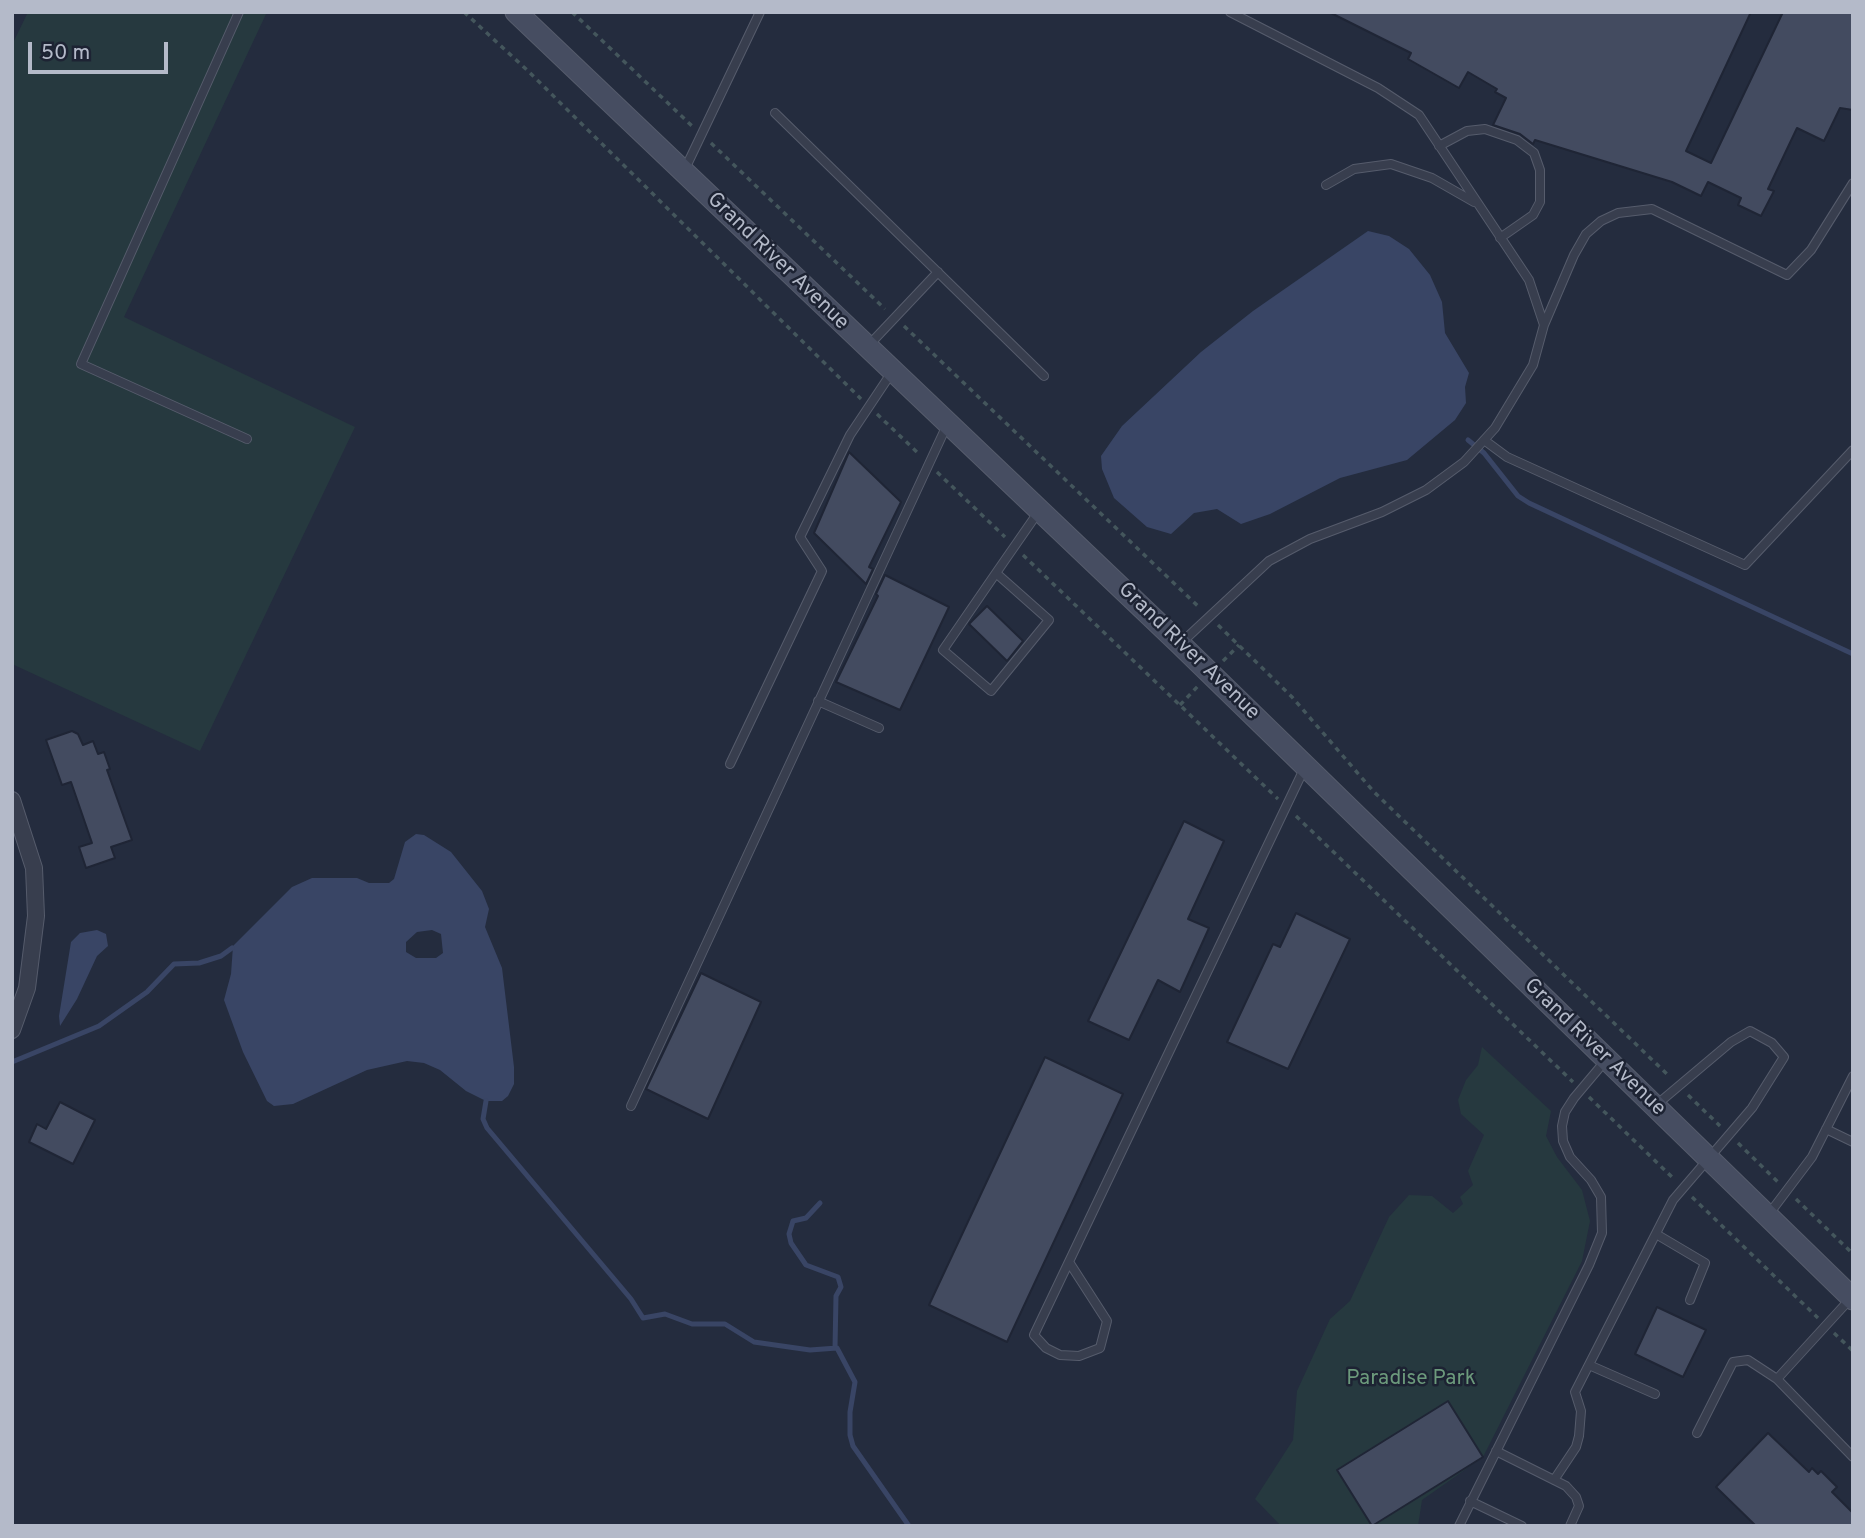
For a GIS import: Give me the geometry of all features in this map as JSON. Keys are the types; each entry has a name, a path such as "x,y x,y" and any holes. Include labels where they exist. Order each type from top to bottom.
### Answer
{"main road":[{"name":"Grand River Avenue","path":"516,12 1180,644 1852,1298"}],"street":[{"path":"12,800 34,868 36,916 27,988 12,1030"}],"lane":[{"path":"239,12 81,364 247,439"},
{"path":"683,173 760,12"},
{"path":"1230,12 1378,88 1419,115 1476,204 1530,280 1544,326"},
{"path":"775,113 1044,376"},
{"path":"1439,146 1467,131 1486,129 1517,140 1534,153 1541,170 1540,201 1533,215 1500,238"},
{"path":"1326,185 1354,169 1391,164 1433,178 1476,204"},
{"path":"1180,644 1269,561 1310,539 1382,512 1426,490 1464,463 1495,428 1533,365 1544,326 1574,256 1586,234 1601,221 1619,213 1652,209 1787,275 1811,250 1853,183"},
{"path":"867,348 938,272"},
{"path":"730,764 822,571 800,537 850,435 892,372"},
{"path":"631,1106 947,425"},
{"path":"1484,440 1507,457 1745,565 1853,450"},
{"path":"996,573 1049,620 991,691 943,650 1014,546 1039,511"},
{"path":"818,701 879,728"},
{"path":"1069,1262 1107,1321 1100,1348 1079,1356 1060,1355 1046,1348 1034,1335 1306,766"},
{"path":"1554,1480 1576,1447 1579,1436 1581,1411 1575,1392 1673,1200 1772,1081 1784,1057 1772,1043 1750,1031 1731,1042 1654,1107"},
{"path":"1459,1526 1589,1265 1602,1233 1601,1197 1591,1180 1570,1157 1563,1140 1565,1112 1606,1060"},
{"path":"1767,1216 1812,1157 1853,1076"},
{"path":"1826,1129 1853,1142"},
{"path":"1656,1234 1706,1263 1690,1300"},
{"path":"1777,1379 1852,1298"},
{"path":"1697,1433 1733,1362 1748,1360 1777,1379 1853,1457"},
{"path":"1589,1365 1655,1394"},
{"path":"1496,1451 1554,1480 1576,1496 1579,1506 1570,1526"},
{"path":"1470,1501 1522,1526"}],"path":[{"path":"464,12 1014,546 1853,1351"}],"green space":[{"path":"28,12 267,12 124,317 355,427 200,751 12,664 12,45"},
{"name":"Paradise Park","path":"1482,1047 1551,1111 1546,1136 1557,1157 1582,1190 1590,1221 1582,1261 1483,1457 1422,1500 1418,1526 1281,1526 1255,1499 1293,1440 1297,1391 1330,1319 1350,1301 1389,1217 1409,1195 1432,1196 1453,1213 1463,1204 1460,1197 1473,1185 1468,1171 1484,1135 1461,1114 1458,1100 1466,1080 1478,1065"}],"water":[{"path":"1368,231 1389,236 1409,249 1430,275 1442,302 1445,333 1469,373 1465,387 1466,403 1455,420 1407,460 1340,478 1270,514 1241,524 1217,509 1194,513 1171,534 1147,527 1114,498 1102,469 1101,456 1122,426 1201,352 1253,311"},
{"path":"416,834 424,835 451,852 482,891 489,909 485,927 502,968 514,1084 502,1101 486,1101 466,1091 440,1070 424,1063 407,1061 367,1070 293,1104 274,1106 267,1101 243,1052 224,1000 231,974 233,946 292,887 312,878 357,878 369,883 389,883 394,879 405,842","holes":["432,930 441,934 443,953 436,958 416,958 406,952 406,942 417,932"]},
{"path":"97,930 106,934 108,946 97,956 77,999 60,1026 59,1016 71,942 80,933"}],"building":[{"path":"1329,12 1751,12 1686,151 1711,163 1783,12 1853,12 1853,110 1840,108 1824,141 1797,128 1768,189 1774,191 1761,216 1738,205 1741,198 1708,182 1701,196 1672,182 1535,140 1533,144 1520,134 1493,125 1506,98 1495,92 1497,89 1468,72 1459,88 1408,59 1411,53"},
{"path":"849,452 901,502 869,567 873,569 866,584 814,533"},
{"path":"885,575 949,607 900,710 836,682 878,596 876,594"},
{"path":"987,606 1023,641 1007,661 969,624"},
{"path":"72,731 78,734 83,745 93,741 98,754 104,752 110,769 107,770 132,840 111,847 115,858 86,868 79,847 92,843 71,782 62,785 46,740"},
{"path":"1184,821 1224,841 1188,919 1209,928 1180,992 1158,980 1129,1040 1088,1021"},
{"path":"1296,913 1350,939 1288,1069 1227,1042 1273,944 1280,947"},
{"path":"701,973 761,1002 708,1119 646,1089"},
{"path":"1045,1057 1123,1094 1007,1342 929,1305"},
{"path":"60,1102 95,1120 73,1164 29,1142 37,1124 46,1129"},
{"path":"1657,1307 1706,1330 1683,1377 1635,1354"},
{"path":"1448,1401 1483,1457 1372,1526 1337,1470"},
{"path":"1768,1433 1809,1472 1812,1468 1818,1474 1821,1471 1837,1487 1832,1492 1853,1513 1853,1526 1756,1526 1716,1487"}],"waterway":[{"path":"1468,440 1484,453 1518,496 1529,503 1853,654"},
{"path":"12,1062 99,1026 147,992 174,964 199,963 221,956 232,948"},
{"path":"486,1101 483,1119 487,1128 631,1299 643,1318 665,1314 692,1324 725,1324 754,1342 810,1350 837,1348 855,1382 850,1412 853,1446 909,1526"},
{"path":"820,1203 806,1218 793,1221 789,1234 791,1243 806,1265 838,1277 841,1287 836,1296 835,1348"}]}
